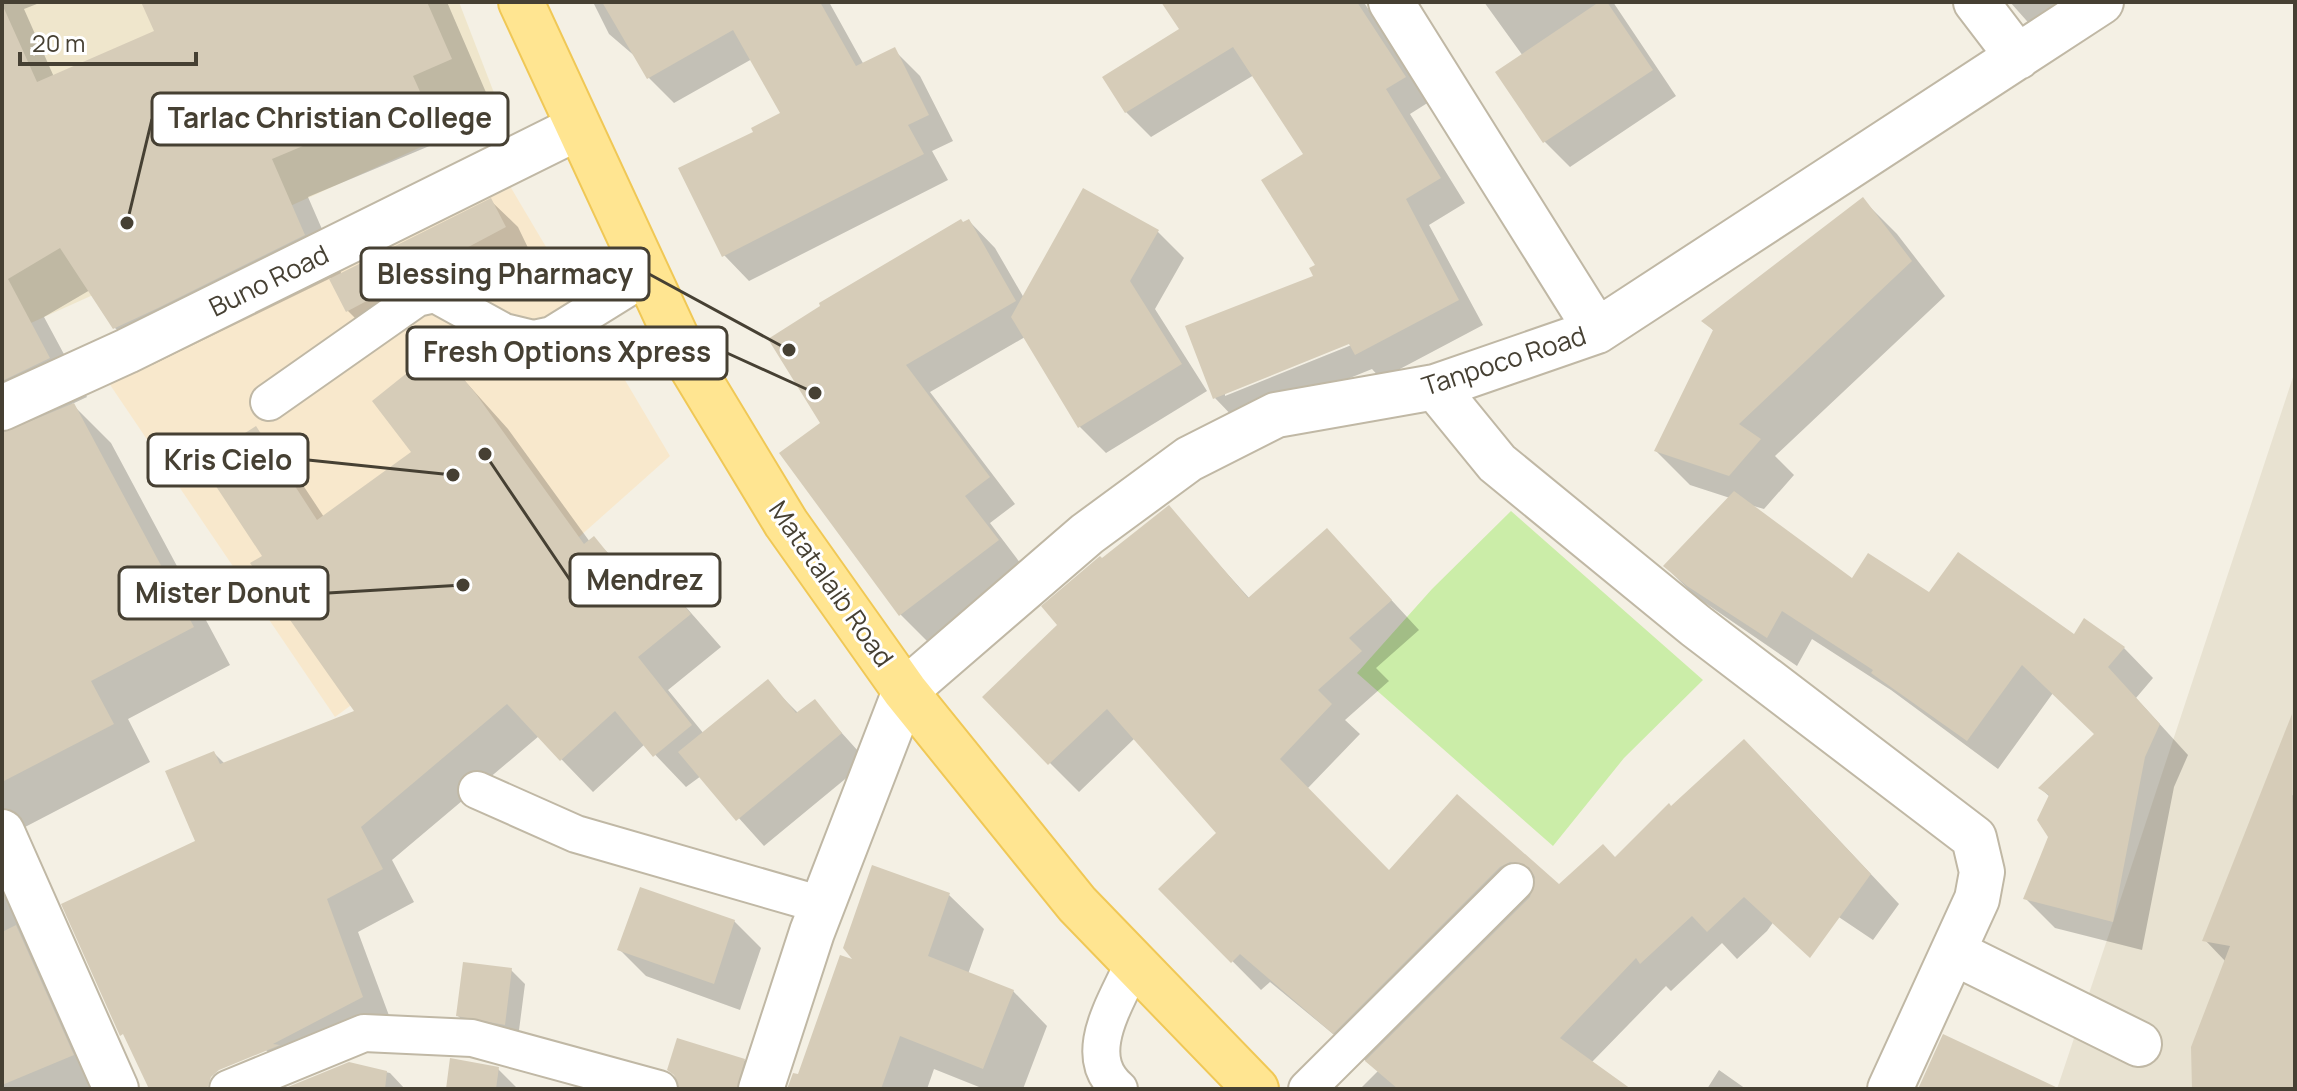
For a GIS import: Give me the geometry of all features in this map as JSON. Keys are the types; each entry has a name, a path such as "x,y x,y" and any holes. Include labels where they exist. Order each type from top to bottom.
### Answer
{"main road":[{"name":"Matatalaib Road","path":"521,2 685,356 786,523 905,691 1077,904 1256,1089"}],"street":[{"path":"1391,2 1597,331"},
{"path":"1976,2 2018,57"},
{"name":"Tanpoco Road","path":"905,691 1087,534 1189,459 1276,415 1435,387 1597,331 2101,2"},
{"name":"Buno Road","path":"2,408 127,351 577,128"},
{"path":"1435,387 1497,463 1696,626 1974,838 1982,872 1977,899 1890,1089"},
{"path":"761,1089 822,905 905,691"},
{"path":"2,832 116,1089"},
{"path":"1953,952 2139,1044"}],"lane":[{"path":"269,402 417,298 435,294 504,332 533,339 552,335 647,276"},
{"path":"477,790 576,834 822,905"},
{"path":"1307,1089 1515,882"},
{"path":"1119,1089 1109,1080 1099,1047 1133,964"},
{"path":"228,1089 364,1033 472,1038 659,1089"}],"shaded area":[{"path":"2,2 459,2 501,111 2,336"},
{"path":"501,171 670,456 579,537 335,717 100,370"},
{"path":"2295,371 2295,1089 2057,1089 2113,922"}],"green space":[{"path":"1511,511 1703,680 1624,758 1553,846 1357,673 1432,589"}],"building":[{"path":"141,2 427,2 452,59 413,76 422,96 272,159 305,235 158,308 113,329 60,248 8,279 50,358 2,381 2,4 37,82 154,31"},
{"path":"602,2 820,2 856,66 895,47 929,115 908,125 924,154 722,257 678,168 753,132 751,128 780,113 733,30 647,79"},
{"path":"1161,2 1357,2 1406,77 1386,89 1441,178 1406,199 1459,300 1355,355 1349,344 1213,399 1185,326 1313,276 1309,268 1315,265 1261,180 1303,154 1233,47 1125,113 1102,77 1179,29"},
{"path":"1599,2 1607,2 1653,70 1543,143 1495,72"},
{"path":"1083,188 1159,230 1130,281 1182,364 1078,428 1011,317"},
{"path":"1863,197 1912,261 1739,424 1761,439 1729,476 1654,451 1713,330 1701,321"},
{"path":"491,198 506,227 346,312 329,279"},
{"path":"961,219 963,222 969,219 1016,301 906,365 990,477 965,496 999,540 899,616 779,453 820,423 768,339 820,306 819,303"},
{"path":"438,348 476,394 584,544 594,536 620,568 641,554 691,614 638,657 692,725 653,757 615,711 560,761 507,704 361,827 383,869 327,899 363,997 273,1044 280,1045 219,1070 211,1077 207,1089 149,1089 123,1034 120,1036 61,904 195,841 165,771 214,751 220,764 354,711 250,563 262,556 200,462 256,426 317,520 411,452 372,401"},
{"path":"74,403 194,627 91,681 114,724 2,782 2,433"},
{"path":"1734,491 1852,578 1868,553 1929,592 1958,552 2074,634 2084,618 2125,647 2108,667 2160,724 2145,757 2113,922 2023,899 2048,837 2037,820 2049,795 2038,788 2094,734 2022,665 1967,741 1871,673 1873,670 1782,611 1767,638 1687,586 1663,566"},
{"path":"1169,505 1248,598 1327,528 1392,600 1349,638 1362,651 1318,690 1332,704 1280,759 1389,870 1457,794 1559,884 1603,844 1615,857 1669,803 1671,806 1744,739 1871,874 1810,958 1744,897 1707,932 1692,916 1640,964 1636,958 1560,1038 1631,1089 1398,1089 1365,1061 1530,897 1535,877 1529,867 1510,862 1500,867 1333,1034 1240,954 1231,963 1158,889 1216,833 1107,709 1048,765 982,697 1057,625 1041,606 1100,556 1102,558"},
{"path":"768,679 796,713 815,699 842,733 736,821 678,752"},
{"path":"2292,714 2295,1089 2192,1089 2191,1047 2230,946 2202,941"},
{"path":"872,865 950,893 928,956 1014,990 983,1069 900,1036 881,1089 787,1089 793,1073 798,1074 840,955 852,959 843,948"},
{"path":"640,887 735,920 714,984 617,950"},
{"path":"16,925 74,1055 2,1085 2,932"},
{"path":"463,962 512,968 505,1025 456,1016"},
{"path":"1943,1034 2060,1089 1918,1089"},
{"path":"677,1038 745,1059 737,1089 679,1089 674,1075 667,1070"},
{"path":"450,1058 499,1067 496,1089 446,1089"},
{"path":"349,1062 387,1071 385,1089 283,1089"}],"place":[{"name":"Tarlac Christian College","path":"127,223"},
{"name":"Blessing Pharmacy","path":"789,350"},
{"name":"Fresh Options Xpress","path":"815,393"},
{"name":"Mendrez","path":"485,454"},
{"name":"Kris Cielo","path":"453,475"},
{"name":"Mister Donut","path":"463,585"}]}
